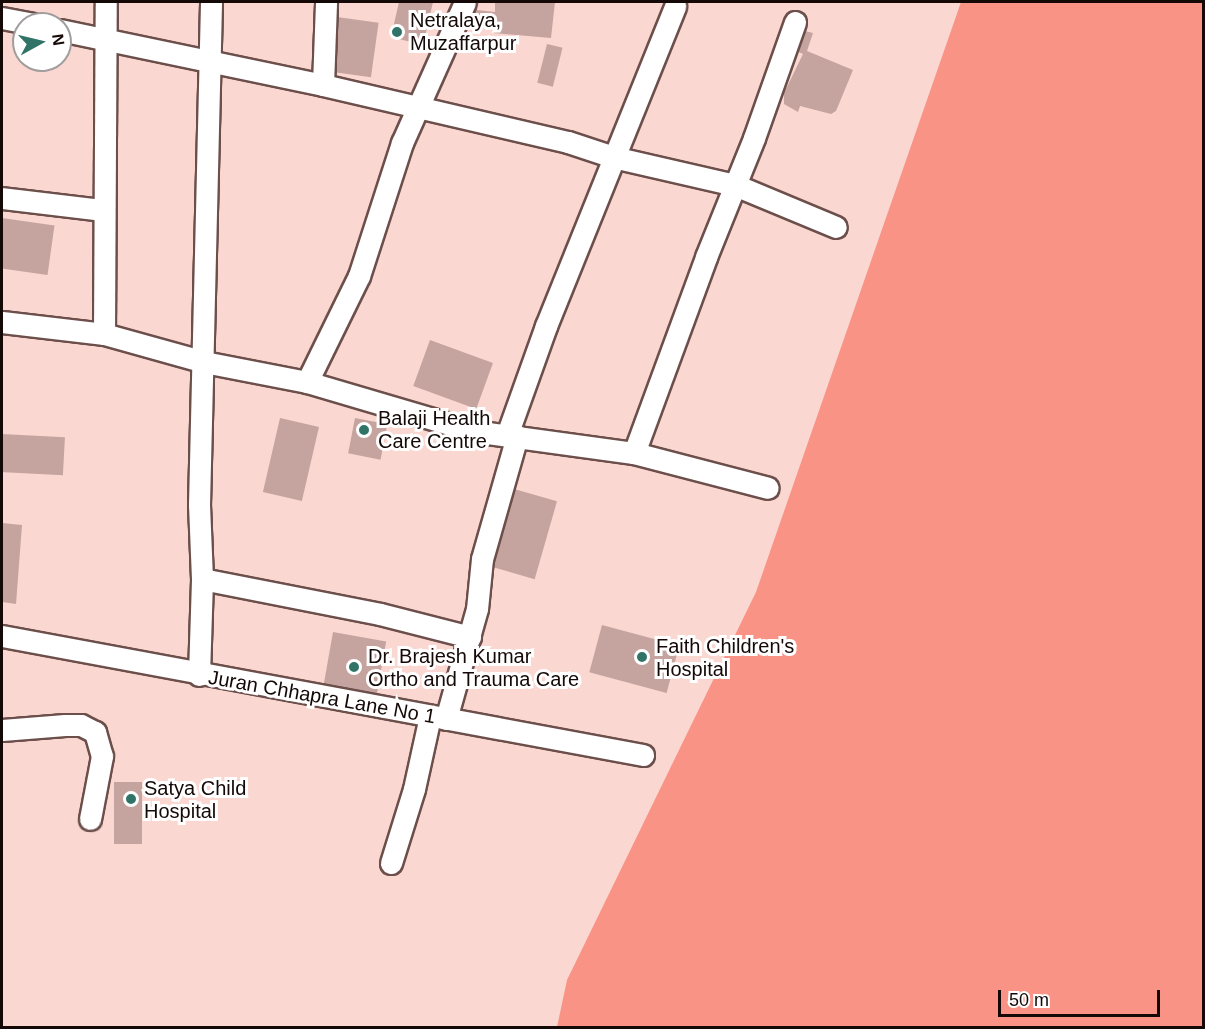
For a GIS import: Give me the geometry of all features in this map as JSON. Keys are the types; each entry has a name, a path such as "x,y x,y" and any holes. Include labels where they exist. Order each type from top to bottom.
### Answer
{"street":[{"path":"104,334 106,2"},
{"path":"200,675 202,579 199,505 212,2"},
{"path":"323,85 326,2"},
{"path":"307,382 359,276 390,176 465,2"},
{"path":"391,863 438,717 470,637 477,609 481,566 512,435 546,326 675,6"},
{"path":"634,453 795,22"},
{"path":"72,33 323,85 568,142 614,157 735,185 836,227"},
{"path":"2,198 103,210"},
{"path":"2,322 104,334 204,363 307,382 473,431 634,453 768,488"},
{"path":"202,579 380,614 470,637"},
{"name":"Juran Chhapra Lane No 1","path":"2,636 200,675 643,755"},
{"path":"2,730 65,724 81,725 95,732 102,756 90,819"}],"shaded area":[{"path":"961,2 1203,2 1203,1027 557,1027 567,980 756,592"}],"building":[{"path":"399,2 433,2 423,45 391,37"},
{"path":"495,2 555,2 551,38 494,33 495,21 467,18 468,9 495,12"},
{"path":"337,17 379,23 371,77 329,71"},
{"path":"801,30 813,33 807,51 853,70 836,111 831,114 800,106 798,112 784,104 784,93 803,54 792,49"},
{"path":"547,44 563,48 553,87 537,83"},
{"path":"2,218 54,225 48,275 2,268"},
{"path":"430,340 493,363 476,409 413,386"},
{"path":"280,418 319,427 302,501 263,492"},
{"path":"355,418 387,424 381,460 348,453"},
{"path":"2,434 65,437 63,475 2,472"},
{"path":"507,487 557,501 535,579 485,565"},
{"path":"2,523 22,525 16,604 2,602"},
{"path":"602,625 679,646 667,693 589,672"},
{"path":"333,632 386,641 376,698 323,689"},
{"path":"114,782 142,782 142,844 114,844"}],"place":[{"name":"Netralaya, Muzaffarpur","path":"397,32"},
{"name":"Balaji Health Care Centre","path":"364,430"},
{"name":"Faith Children's Hospital","path":"642,657"},
{"name":"Dr. Brajesh Kumar Ortho and Trauma Care","path":"354,667"},
{"name":"Satya Child Hospital","path":"131,799"}]}
